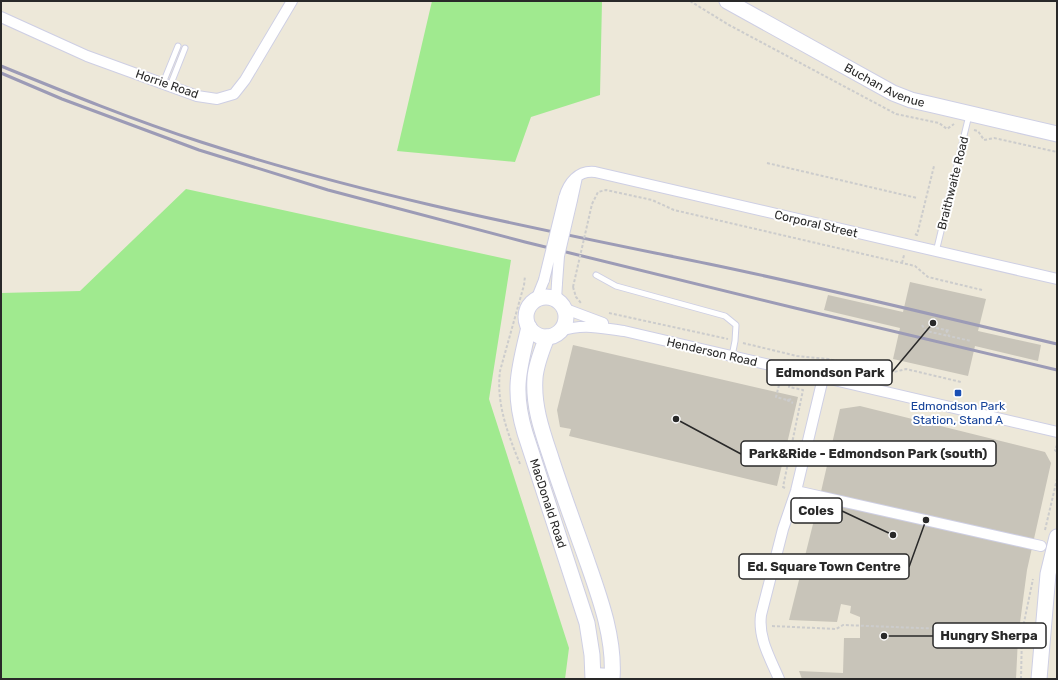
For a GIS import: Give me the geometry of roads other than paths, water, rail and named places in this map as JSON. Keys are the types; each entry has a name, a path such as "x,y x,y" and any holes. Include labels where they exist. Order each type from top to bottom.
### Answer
{"street":[{"name":"Horrie Road","path":"1,17 87,56 197,96 217,99 234,94 245,80 292,1"},
{"name":"Buchan Avenue","path":"727,1 893,93 911,100 1057,134"},
{"name":"Corporal Street","path":"568,199 577,177 589,172 601,173 1057,279"},
{"path":"568,199 557,283 560,304 566,315 565,322 554,334 537,335 529,328 526,319 527,310 536,300 544,280 568,199"},
{"path":"536,300 544,298 560,304"},
{"name":"Henderson Road","path":"560,304 624,331"},
{"name":"Henderson Road","path":"554,334 570,328 584,326 624,331 1057,432"},
{"name":"MacDonald Road","path":"529,328 518,377 518,406 525,433 583,606 591,641 593,676"},
{"name":"MacDonald Road","path":"554,334 541,353 535,378 535,399 537,412 553,464 603,609 610,649 612,677"},
{"path":"779,679 763,639 760,625 761,615 783,529 796,491 823,378"},
{"path":"796,491 1041,546"},
{"path":"1039,679 1048,574 1057,537"},
{"path":"1044,626 1057,589"},
{"path":"593,676 612,677"}],"lane":[{"path":"167,85 178,46"},
{"path":"167,85 185,48"},
{"name":"Braithwaite Road","path":"936,252 969,113"},
{"path":"596,275 616,286 725,316 736,325 732,356"}],"railway":[{"path":"1,66 150,125 201,142 326,179 453,210 796,283 1057,344"},
{"path":"1,73 62,99 199,150 328,190 525,242 1057,370"}],"place":[{"name":"Edmondson Park","path":"933,323"},
{"name":"Edmondson Park Station, Stand A","path":"958,393"},
{"name":"Park&Ride - Edmondson Park (south)","path":"676,419"},
{"name":"Ed. Square Town Centre","path":"926,520"},
{"name":"Coles","path":"893,535"},
{"name":"Hungry Sherpa","path":"884,636"}]}
